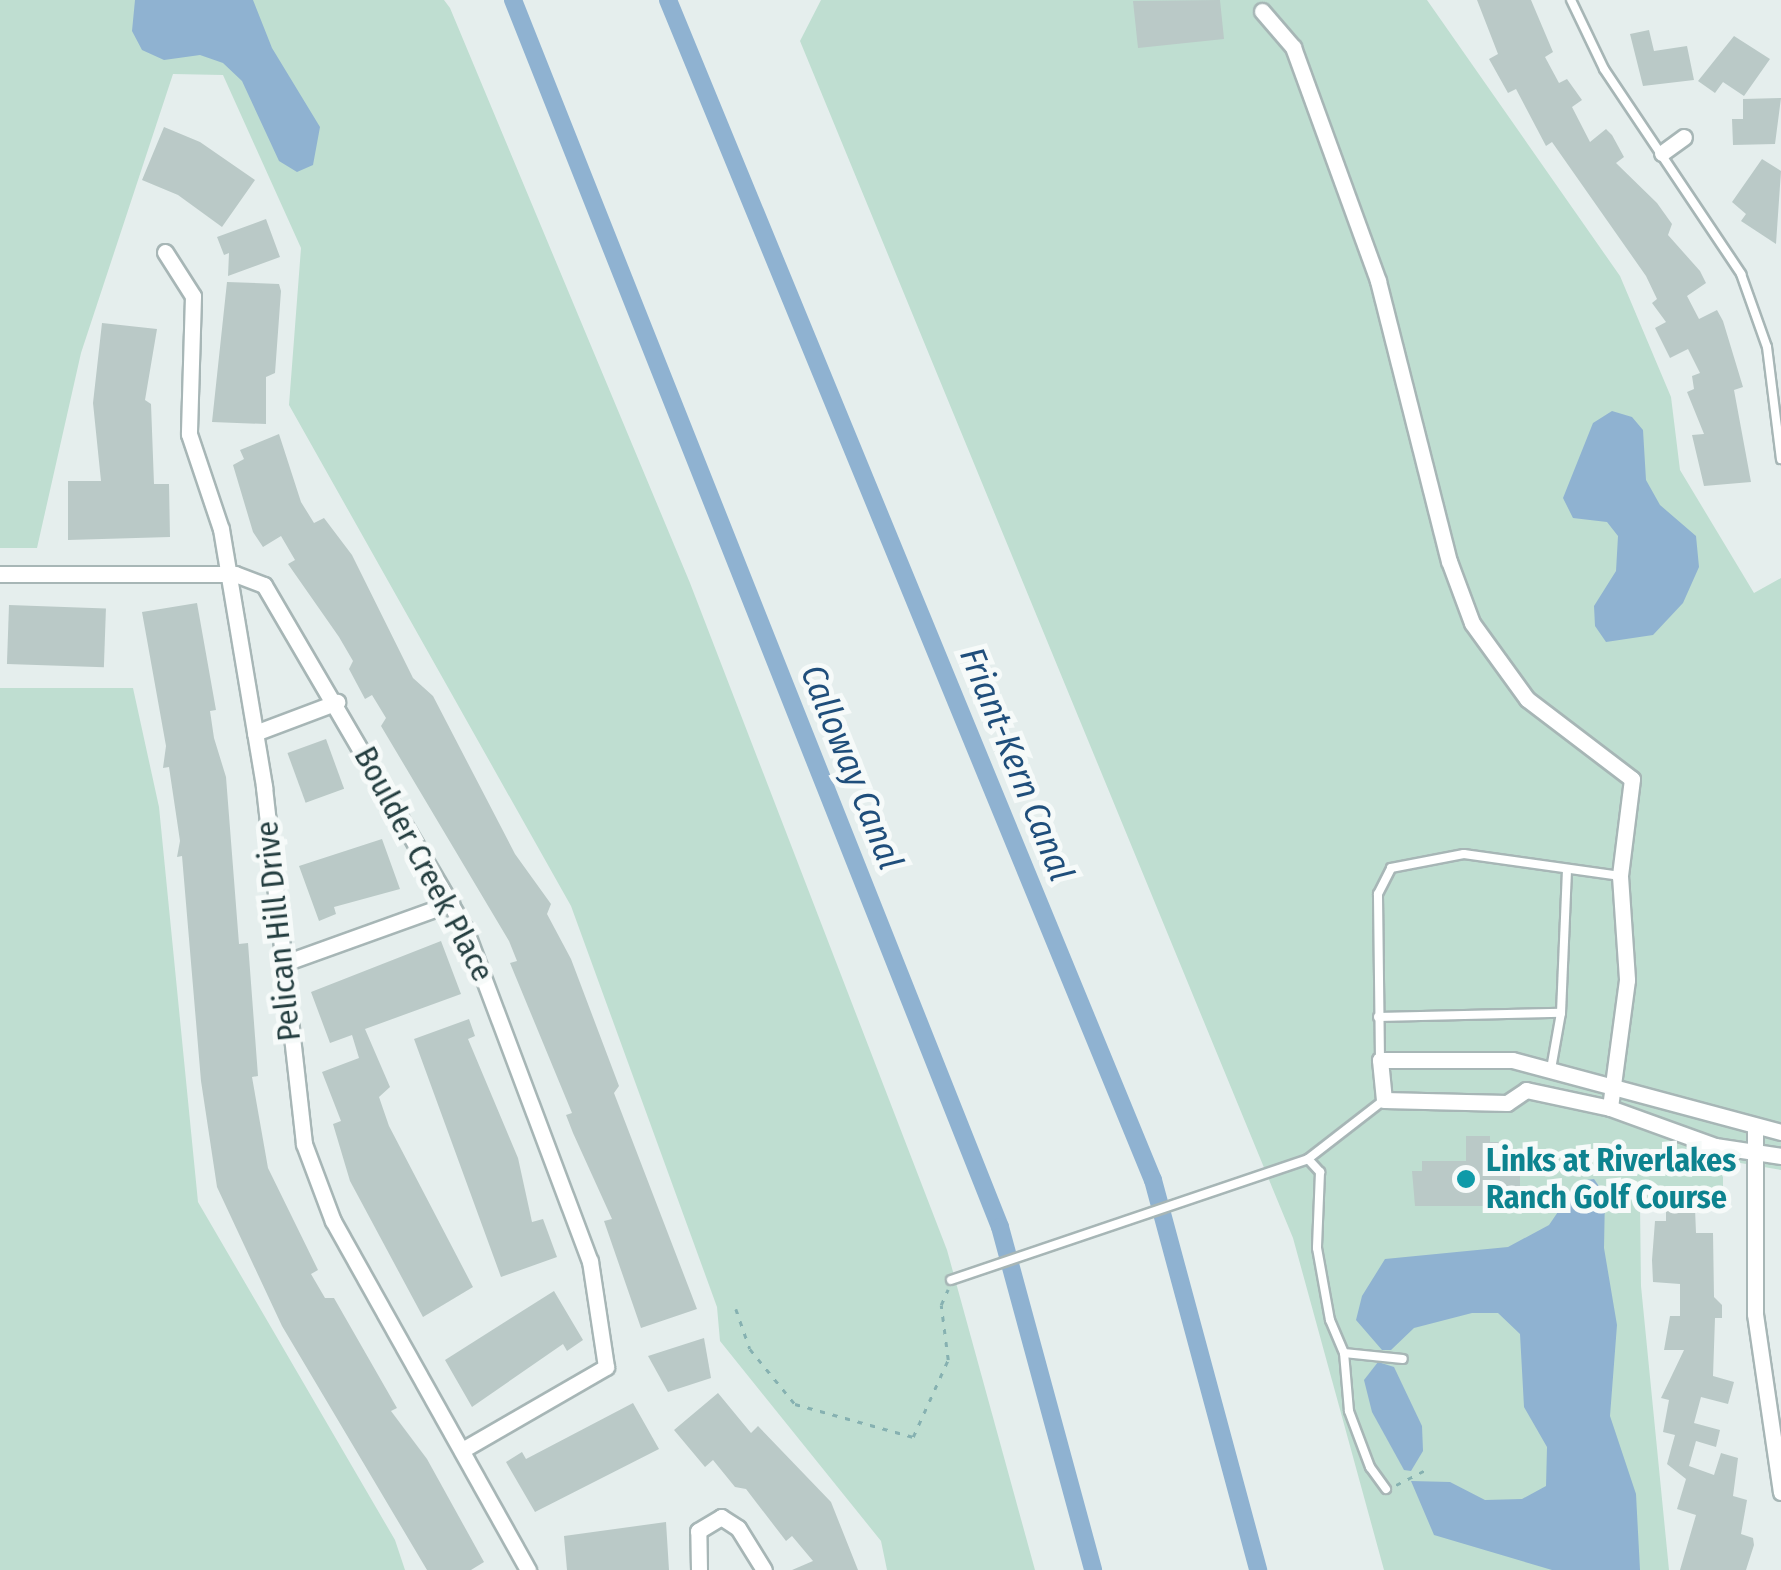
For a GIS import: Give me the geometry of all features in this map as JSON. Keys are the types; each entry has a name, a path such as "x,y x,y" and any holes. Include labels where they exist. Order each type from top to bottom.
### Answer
{"street":[{"path":"1262,11 1292,47 1378,281 1448,561 1472,624 1527,699 1632,779 1620,876 1627,980 1610,1108"},
{"path":"1662,153 1684,138"},
{"name":"Pelican Hill Drive","path":"165,252 193,296 189,434 229,574 255,733 296,1108 314,1178 528,1570"},
{"path":"0,574 229,574"},
{"name":"Boulder Creek Place","path":"229,574 251,578 276,596 451,903 480,961 590,1261 606,1368 464,1449"},
{"path":"255,733 337,702"},
{"path":"282,964 451,903"},
{"path":"1781,1132 1755,1128 1614,1084 1528,1064 1380,1060 1384,1100 1507,1103 1526,1090 1610,1108 1754,1154 1781,1156"},
{"path":"1526,1090 1528,1064"},
{"path":"1755,1128 1755,1314 1781,1492"},
{"path":"700,1570 698,1531 721,1517 738,1528 764,1570"}],"lane":[{"path":"1570,0 1604,69 1726,246 1756,310 1774,385 1781,459"},
{"path":"1380,1060 1378,894 1391,868 1464,854 1566,872 1620,876"},
{"path":"1551,1069 1561,1013 1566,872"},
{"path":"1378,1018 1561,1013"},
{"path":"952,1280 1308,1159 1384,1100"},
{"path":"1308,1159 1320,1172 1316,1248 1329,1286 1330,1320 1344,1354 1349,1411 1386,1490"},
{"path":"1344,1354 1403,1359"}],"path":[{"path":"736,1309 767,1376 796,1404 913,1437 948,1360 941,1305 952,1280"},
{"path":"1386,1490 1426,1470"}],"green space":[{"path":"0,0 444,0 450,8 690,583 947,1250 1035,1570 887,1570 881,1541 720,1341 717,1307 571,906 289,405 301,248 223,75 173,74 81,353 37,548 0,548"},
{"path":"821,0 1427,0 1620,276 1671,397 1680,470 1754,593 1781,578 1781,1170 1711,1158 1723,1177 1723,1213 1704,1203 1640,1204 1641,1286 1669,1570 1384,1570 1293,1238 800,41"},
{"path":"0,688 133,688 159,807 198,1202 395,1540 405,1570 0,1570"}],"water":[{"path":"135,0 253,0 272,48 320,127 313,165 297,172 279,161 242,81 223,63 200,55 164,60 142,50 132,31"},
{"path":"1612,411 1632,417 1643,430 1646,480 1660,505 1696,536 1699,567 1683,603 1653,635 1606,642 1595,626 1594,606 1616,571 1618,536 1607,522 1573,518 1563,498 1593,423"},
{"path":"1594,1179 1605,1195 1604,1248 1617,1325 1610,1416 1636,1494 1640,1570 1552,1570 1434,1535 1411,1481 1450,1482 1485,1500 1522,1499 1546,1486 1547,1447 1524,1407 1520,1334 1498,1313 1472,1313 1414,1328 1391,1350 1382,1350 1356,1320 1362,1296 1385,1259 1508,1247 1549,1225 1579,1181"},
{"path":"1378,1362 1394,1367 1422,1426 1423,1451 1411,1471 1404,1470 1372,1412 1364,1380"}],"building":[{"path":"1220,0 1224,39 1138,48 1133,1"},
{"path":"1477,0 1531,0 1553,52 1545,57 1559,83 1567,79 1582,100 1572,107 1590,142 1606,129 1612,135 1624,157 1616,163 1657,203 1672,224 1668,235 1700,271 1706,283 1687,296 1699,319 1717,310 1723,321 1743,387 1734,390 1751,482 1704,486 1692,435 1704,434 1687,392 1694,389 1692,376 1700,373 1688,349 1670,358 1655,328 1666,322 1652,303 1657,299 1646,276 1552,142 1546,146 1516,89 1508,93 1489,59 1498,54"},
{"path":"1649,30 1654,51 1687,46 1694,80 1643,86 1630,34"},
{"path":"1734,36 1770,59 1744,96 1723,82 1715,93 1698,81"},
{"path":"1781,98 1775,144 1733,145 1732,119 1743,119 1743,99"},
{"path":"164,127 200,142 255,180 222,227 178,195 142,180"},
{"path":"1762,159 1781,171 1776,244 1741,221 1746,214 1732,202"},
{"path":"266,219 280,257 228,276 229,253 224,255 217,237"},
{"path":"227,282 279,284 281,291 275,373 266,377 266,424 212,422"},
{"path":"102,323 157,329 145,400 151,404 154,484 169,484 170,537 68,540 68,481 101,481 93,403"},
{"path":"279,434 301,502 314,523 324,518 352,555 413,678 433,696 515,854 551,904 547,914 571,959 619,1086 614,1093 697,1309 641,1328 604,1221 612,1219 566,1115 572,1113 510,963 517,961 509,941 381,726 386,718 372,695 365,699 349,669 353,661 339,637 288,564 295,560 281,536 263,547 253,532 233,465 244,459 240,450"},
{"path":"197,603 216,710 210,711 214,738 226,777 239,944 248,943 258,1076 252,1077 268,1168 318,1270 311,1274 325,1298 334,1298 397,1408 391,1411 427,1459 484,1562 471,1570 427,1570 282,1326 217,1187 201,1081 182,856 177,857 180,841 169,767 163,768 166,746 142,612"},
{"path":"9,605 106,608 104,667 7,664"},
{"path":"326,739 344,789 306,803 287,753"},
{"path":"382,839 400,889 334,907 336,914 319,921 299,866"},
{"path":"441,941 461,994 365,1029 390,1087 379,1097 389,1126 473,1287 423,1317 350,1181 333,1124 341,1121 322,1072 359,1058 352,1035 330,1043 311,992"},
{"path":"469,1019 475,1036 468,1039 518,1158 532,1222 543,1219 557,1257 501,1277 414,1039"},
{"name":"Links at Riverlakes Ranch Golf Course","path":"1466,1136 1490,1136 1490,1142 1502,1142 1502,1155 1520,1155 1520,1188 1489,1188 1489,1206 1415,1206 1412,1171 1422,1171 1422,1161 1466,1161"},
{"path":"1695,1208 1696,1233 1713,1233 1714,1297 1722,1305 1722,1318 1715,1318 1713,1376 1734,1382 1728,1404 1701,1397 1694,1423 1720,1430 1716,1447 1696,1441 1689,1466 1714,1475 1721,1453 1738,1458 1733,1496 1747,1500 1741,1534 1753,1538 1754,1545 1746,1570 1680,1570 1696,1515 1677,1509 1686,1479 1667,1464 1675,1435 1663,1432 1669,1400 1661,1398 1684,1350 1664,1350 1670,1316 1680,1316 1680,1284 1653,1282 1652,1260 1655,1221 1666,1221 1666,1209"},
{"path":"554,1291 583,1340 567,1351 563,1344 472,1407 445,1360"},
{"path":"704,1338 711,1378 668,1392 648,1356"},
{"path":"718,1393 751,1433 758,1426 831,1502 858,1570 792,1570 813,1561 792,1536 786,1541 746,1489 735,1487 713,1460 705,1467 674,1430"},
{"path":"633,1403 659,1449 535,1512 506,1462 522,1452 526,1459"},
{"path":"666,1522 669,1570 567,1570 564,1536"}],"waterway":[{"name":"Calloway Canal","path":"513,0 1000,1227 1093,1570"},
{"name":"Friant-Kern Canal","path":"668,0 1153,1180 1258,1570"}],"place":[{"name":"Links at Riverlakes Ranch Golf Course","path":"1466,1179"}]}
